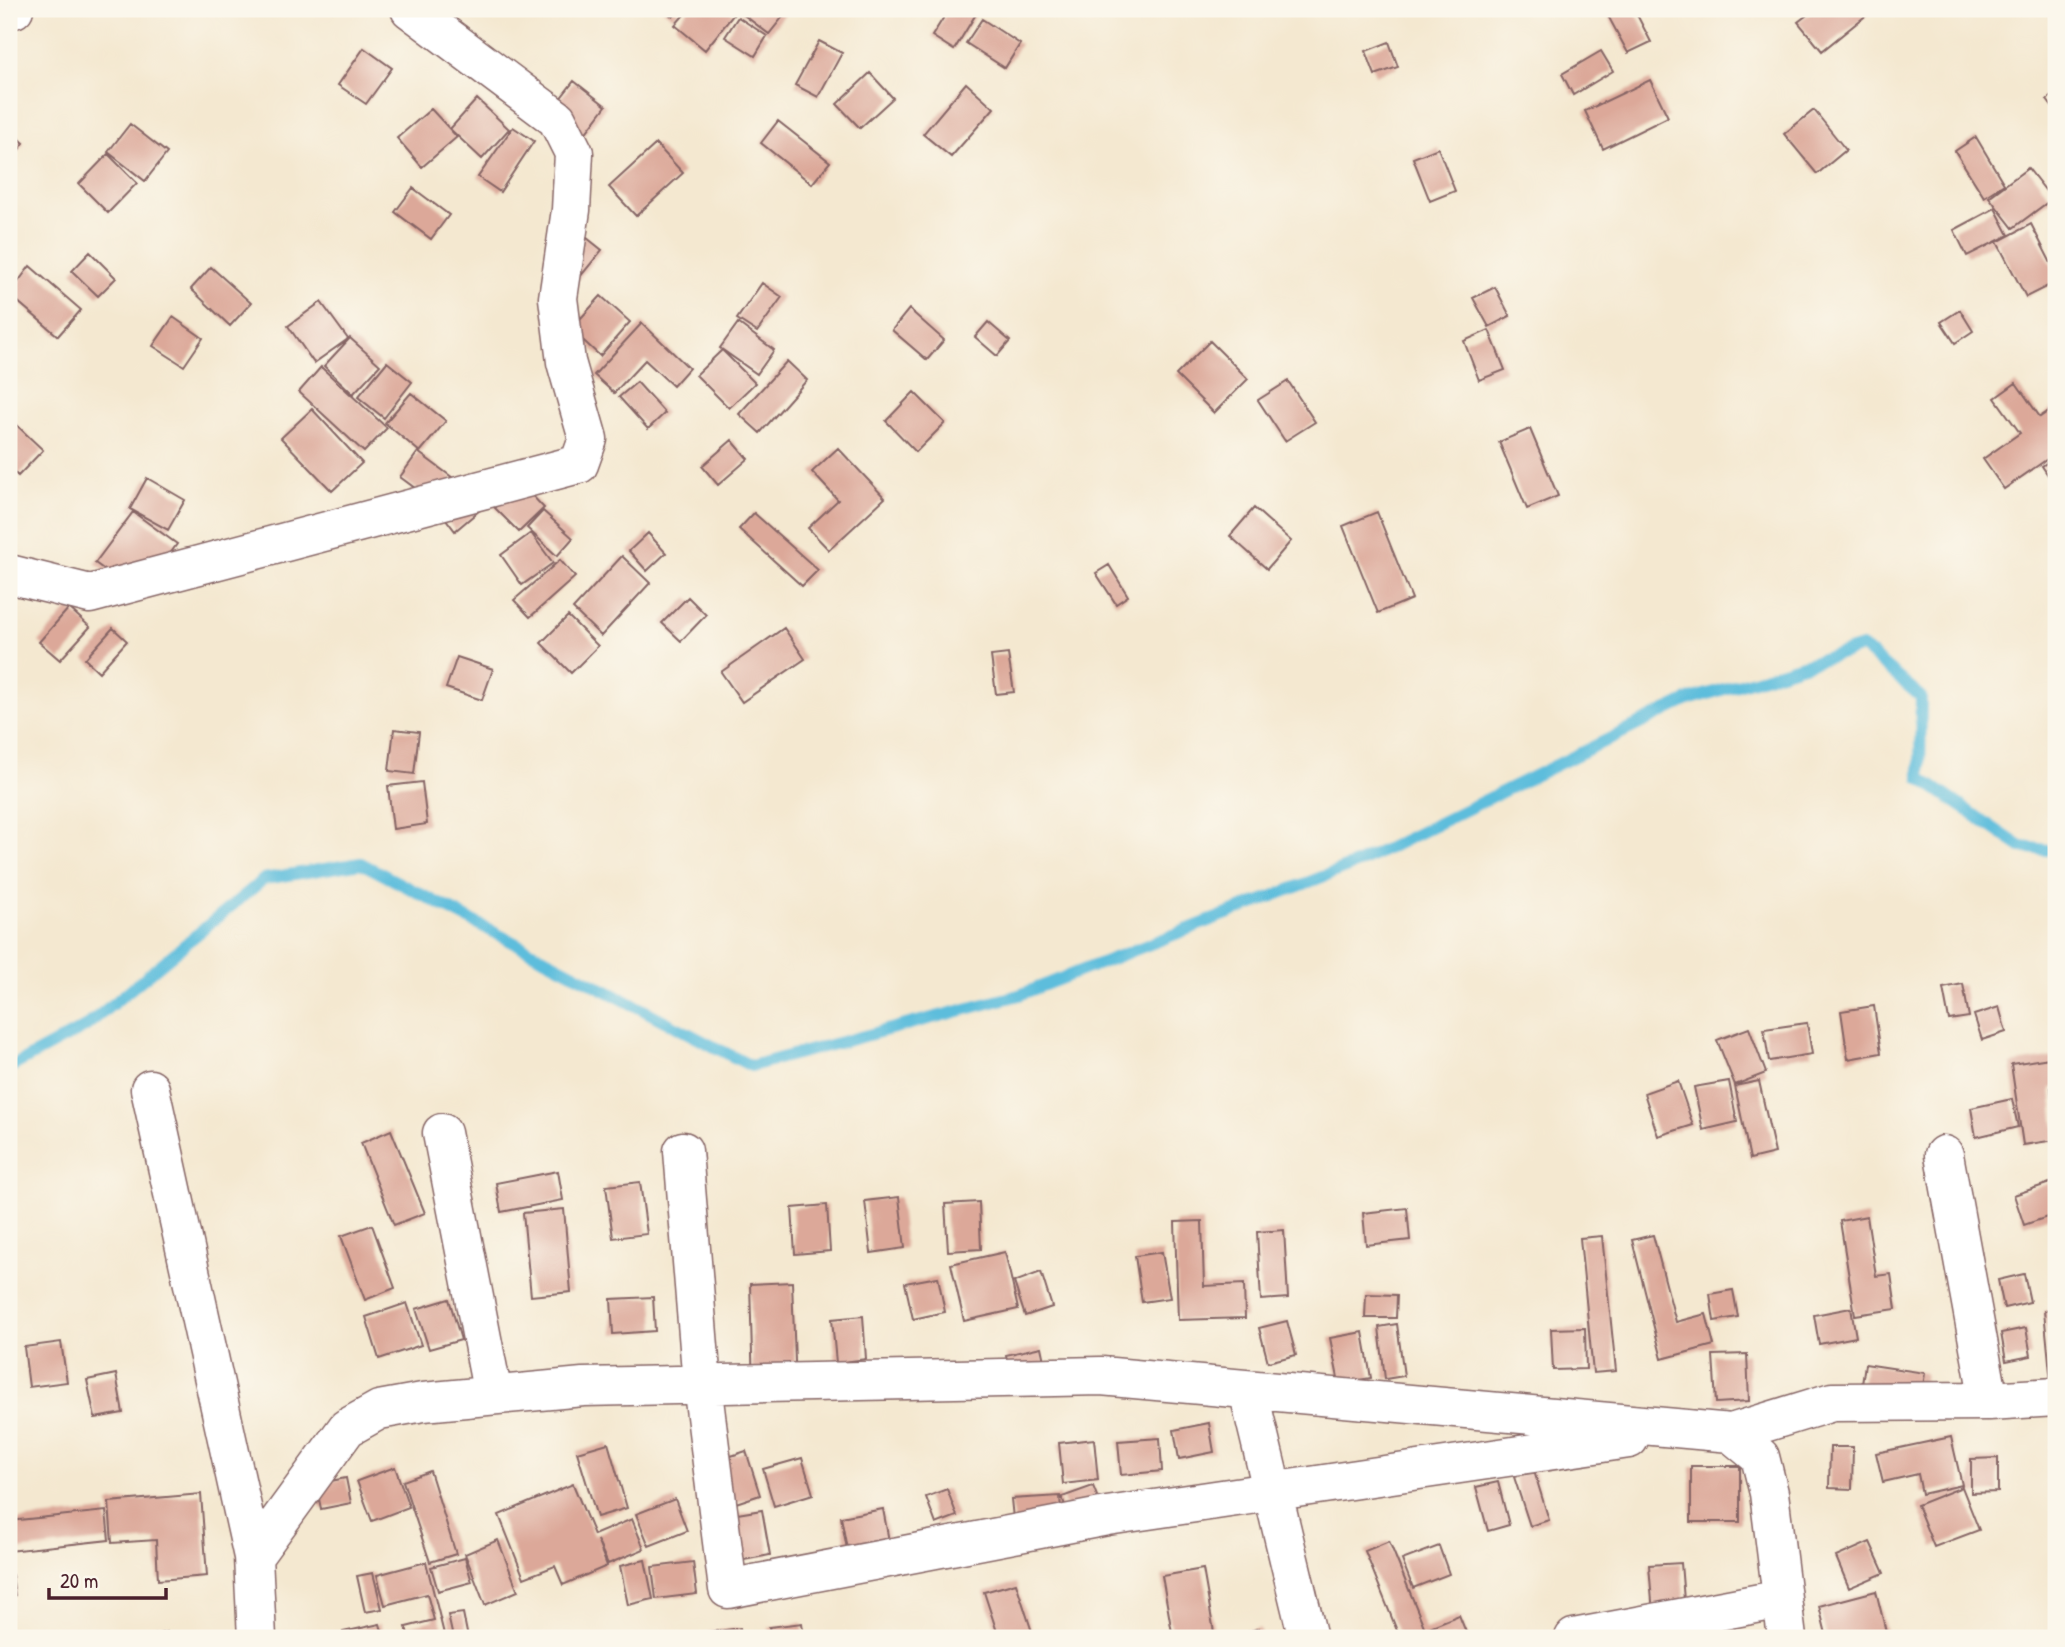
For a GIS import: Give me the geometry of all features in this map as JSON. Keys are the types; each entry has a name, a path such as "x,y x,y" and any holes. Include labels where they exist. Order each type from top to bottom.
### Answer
{"street":[{"path":"9,10 14,9"},
{"path":"9,574 90,594 579,464 588,439 566,362 558,298 571,210 574,153 557,119 410,9"},
{"path":"150,1089 253,1557 257,1638"},
{"path":"442,1133 493,1395"},
{"path":"683,1151 702,1384 728,1588 1107,1516 1694,1430"},
{"path":"1944,1155 1989,1401"},
{"path":"253,1557 347,1428 379,1410 493,1395 583,1387 1101,1376 1731,1433 1832,1402 1989,1401 2056,1397"},
{"path":"1248,1390 1308,1638"},
{"path":"1731,1433 1760,1457 1769,1493 1787,1638"},
{"path":"1574,1638 1782,1599"}],"building":[{"path":"662,9 680,9 673,17"},
{"path":"689,9 728,9 734,14 705,50 675,25"},
{"path":"736,9 789,9 769,34"},
{"path":"949,9 967,9 976,14 954,50 932,36"},
{"path":"1616,9 1634,9 1651,42 1628,53 1607,14"},
{"path":"1815,9 1874,9 1822,51 1798,22"},
{"path":"738,17 767,36 755,56 725,37"},
{"path":"982,19 1020,44 1005,68 966,43"},
{"path":"819,41 842,53 818,97 795,85"},
{"path":"1389,42 1398,67 1375,75 1366,51"},
{"path":"364,48 392,68 366,104 338,85"},
{"path":"1601,51 1613,71 1573,95 1562,74"},
{"path":"870,73 893,98 860,128 837,104"},
{"path":"1650,80 1668,117 1603,149 1585,111"},
{"path":"574,81 606,106 575,147 542,122"},
{"path":"966,83 994,108 951,157 923,134"},
{"path":"2056,92 2056,112 2047,100"},
{"path":"477,99 509,129 482,159 450,129"},
{"path":"431,109 457,137 422,167 397,138"},
{"path":"1814,110 1846,150 1817,174 1784,134"},
{"path":"778,121 830,162 812,184 761,143"},
{"path":"130,124 167,153 145,181 108,152"},
{"path":"513,127 534,141 500,192 478,177"},
{"path":"9,130 24,143 9,162"},
{"path":"1976,137 2004,184 1984,197 1955,151"},
{"path":"656,144 683,173 636,216 609,187"},
{"path":"1438,148 1455,191 1430,201 1413,158"},
{"path":"108,154 137,183 108,213 79,184"},
{"path":"2028,168 2052,199 2013,228 1989,197"},
{"path":"413,188 449,215 431,239 395,212"},
{"path":"1995,208 2009,235 1967,256 1954,230"},
{"path":"2031,224 2056,273 2056,282 2026,297 1997,242"},
{"path":"582,234 602,250 576,282"},
{"path":"90,252 116,278 98,296 72,271"},
{"path":"30,266 81,310 58,336 9,294"},
{"path":"211,267 251,303 230,326 191,289"},
{"path":"762,283 782,297 757,332 737,319"},
{"path":"1495,287 1510,316 1489,327 1473,298"},
{"path":"601,296 630,322 600,356 571,329"},
{"path":"321,302 348,339 314,363 288,326"},
{"path":"909,309 944,340 927,360 892,330"},
{"path":"1960,310 1973,331 1955,343 1941,322"},
{"path":"173,317 203,338 184,366 153,346"},
{"path":"988,322 1010,341 997,356 975,337"},
{"path":"642,323 689,368 673,386 645,360 614,393 594,375"},
{"path":"738,323 774,350 757,374 720,348"},
{"path":"1489,330 1505,370 1479,380 1464,341"},
{"path":"350,338 380,365 353,394 324,366"},
{"path":"1210,341 1248,379 1214,413 1176,375"},
{"path":"722,350 755,383 729,408 696,375"},
{"path":"787,361 807,380 760,433 739,414"},
{"path":"387,362 412,382 384,418 358,397"},
{"path":"321,367 387,428 364,452 299,392"},
{"path":"1288,381 1315,422 1285,441 1258,400"},
{"path":"637,382 665,413 648,429 619,397"},
{"path":"2016,383 2040,417 2056,406 2056,453 2004,489 1983,459 2020,433 1995,398"},
{"path":"914,392 945,423 916,452 886,421"},
{"path":"411,393 446,421 420,452 385,423"},
{"path":"312,409 362,463 332,491 281,438"},
{"path":"9,418 43,450 18,476 9,468"},
{"path":"1530,429 1558,496 1527,509 1499,442"},
{"path":"732,440 748,459 718,485 702,466"},
{"path":"838,448 885,498 829,550 808,528 838,500 812,472"},
{"path":"418,452 453,478 434,502 400,477"},
{"path":"2056,457 2056,487 2042,466"},
{"path":"513,475 544,508 519,532 487,500"},
{"path":"147,478 185,500 168,530 130,509"},
{"path":"487,504 455,531 440,511"},
{"path":"1254,508 1291,541 1267,569 1230,536"},
{"path":"543,511 573,538 557,556 527,528"},
{"path":"133,512 177,544 140,595 95,563"},
{"path":"1377,512 1412,599 1378,613 1343,526"},
{"path":"754,513 818,570 802,586 739,529"},
{"path":"531,533 553,563 522,585 501,555"},
{"path":"648,533 666,553 647,571 629,551"},
{"path":"622,556 650,583 601,636 573,609"},
{"path":"560,560 575,577 530,617 514,600"},
{"path":"1109,565 1128,596 1116,604 1096,573"},
{"path":"688,597 706,615 681,641 662,623"},
{"path":"69,608 90,627 60,660 39,642"},
{"path":"568,616 598,646 571,673 541,643"},
{"path":"113,628 127,641 99,672 85,659"},
{"path":"784,628 805,659 742,702 721,672"},
{"path":"1008,654 1014,692 996,694 991,656"},
{"path":"457,657 493,669 482,700 446,688"},
{"path":"394,729 419,732 414,774 389,771"},
{"path":"422,782 427,824 393,829 388,786"},
{"path":"1963,984 1969,1017 1949,1020 1943,988"},
{"path":"1874,1006 1881,1053 1848,1059 1841,1011"},
{"path":"1999,1007 2006,1032 1982,1040 1974,1015"},
{"path":"1807,1023 1812,1054 1769,1061 1764,1029"},
{"path":"1749,1028 1766,1073 1735,1085 1717,1040"},
{"path":"2056,1057 2056,1088 2051,1088 2056,1140 2023,1145 2011,1064"},
{"path":"1678,1081 1693,1125 1658,1136 1644,1093"},
{"path":"1729,1081 1737,1122 1703,1130 1694,1087"},
{"path":"1759,1081 1775,1153 1750,1159 1735,1086"},
{"path":"2012,1099 2018,1127 1976,1137 1971,1108"},
{"path":"391,1130 425,1213 394,1225 361,1143"},
{"path":"558,1171 563,1200 501,1212 496,1183"},
{"path":"2056,1181 2056,1214 2024,1225 2014,1195"},
{"path":"640,1182 647,1234 613,1238 606,1186"},
{"path":"899,1197 905,1248 871,1253 865,1201"},
{"path":"979,1202 981,1249 948,1251 945,1204"},
{"path":"827,1205 830,1251 795,1254 792,1208"},
{"path":"1407,1208 1410,1240 1366,1245 1363,1213"},
{"path":"564,1209 571,1292 531,1296 523,1213"},
{"path":"1867,1216 1876,1276 1891,1274 1896,1309 1855,1315 1840,1221"},
{"path":"1202,1221 1204,1286 1244,1284 1245,1318 1178,1320 1175,1222"},
{"path":"372,1225 395,1288 365,1300 341,1236"},
{"path":"1284,1230 1288,1298 1261,1300 1257,1232"},
{"path":"1653,1235 1676,1322 1706,1314 1714,1345 1662,1359 1632,1240"},
{"path":"1602,1236 1616,1371 1593,1373 1580,1238"},
{"path":"1005,1252 1018,1309 964,1321 951,1264"},
{"path":"1162,1252 1170,1298 1142,1302 1135,1256"},
{"path":"1041,1272 1052,1307 1025,1316 1014,1282"},
{"path":"2024,1274 2030,1302 2004,1308 1998,1280"},
{"path":"938,1277 945,1312 913,1319 905,1283"},
{"path":"792,1282 796,1387 753,1389 750,1284"},
{"path":"1733,1290 1738,1317 1714,1321 1710,1294"},
{"path":"1366,1294 1397,1295 1396,1318 1365,1318"},
{"path":"653,1297 655,1331 613,1334 611,1299"},
{"path":"449,1299 461,1340 429,1349 416,1309"},
{"path":"407,1303 421,1345 379,1359 366,1317"},
{"path":"1851,1308 1856,1337 1819,1344 1814,1315"},
{"path":"2056,1310 2056,1402 2053,1403 2044,1311"},
{"path":"863,1316 866,1359 836,1363 832,1319"},
{"path":"1287,1321 1296,1355 1268,1362 1259,1328"},
{"path":"1397,1324 1404,1376 1385,1379 1379,1327"},
{"path":"1585,1328 1586,1369 1553,1370 1551,1329"},
{"path":"2026,1328 2031,1356 2006,1361 2001,1333"},
{"path":"1363,1332 1371,1378 1339,1383 1330,1338"},
{"path":"61,1342 67,1382 29,1387 24,1347"},
{"path":"1041,1347 1046,1370 1011,1378 1006,1355"},
{"path":"1747,1354 1749,1401 1716,1403 1713,1355"},
{"path":"1865,1364 1925,1373 1921,1400 1861,1391"},
{"path":"116,1374 123,1413 95,1418 87,1380"},
{"path":"1209,1423 1214,1452 1179,1459 1174,1430"},
{"path":"1951,1437 1962,1485 1922,1494 1918,1474 1883,1482 1876,1453"},
{"path":"1160,1438 1162,1471 1121,1475 1118,1441"},
{"path":"1094,1439 1098,1480 1063,1484 1059,1443"},
{"path":"608,1443 627,1508 597,1517 577,1452"},
{"path":"1830,1447 1853,1447 1852,1489 1829,1488"},
{"path":"746,1451 760,1495 730,1505 716,1461"},
{"path":"802,1458 813,1494 774,1506 763,1469"},
{"path":"1998,1458 1998,1492 1971,1493 1971,1459"},
{"path":"1691,1466 1740,1466 1740,1522 1691,1522"},
{"path":"395,1467 409,1507 372,1521 357,1481"},
{"path":"430,1471 456,1554 430,1562 403,1481"},
{"path":"1534,1471 1549,1520 1530,1526 1514,1477"},
{"path":"346,1478 351,1503 321,1509 316,1484"},
{"path":"1498,1482 1509,1525 1488,1531 1476,1487"},
{"path":"573,1484 594,1535 632,1519 644,1549 608,1564 597,1540 607,1566 563,1585 555,1566 524,1578 499,1515"},
{"path":"1093,1486 1106,1519 1074,1531 1062,1497"},
{"path":"1962,1487 1979,1530 1934,1547 1917,1505"},
{"path":"947,1489 957,1516 936,1524 926,1497"},
{"path":"201,1494 207,1576 158,1580 156,1540 112,1543 109,1502"},
{"path":"1060,1496 1062,1525 1014,1528 1011,1499"},
{"path":"675,1499 687,1531 649,1546 636,1514"},
{"path":"883,1509 889,1541 847,1549 841,1517"},
{"path":"762,1510 770,1555 733,1562 725,1516"},
{"path":"106,1511 109,1540 9,1551 9,1521"},
{"path":"498,1540 518,1591 485,1605 465,1554"},
{"path":"1389,1541 1425,1629 1459,1615 1468,1637 1400,1638 1365,1551"},
{"path":"1870,1542 1884,1573 1849,1588 1836,1557"},
{"path":"1439,1546 1449,1574 1413,1588 1402,1560"},
{"path":"465,1558 472,1582 438,1591 431,1567"},
{"path":"645,1560 653,1599 628,1605 620,1566"},
{"path":"426,1562 445,1638 409,1638 406,1627 434,1620 427,1594 385,1605 377,1575"},
{"path":"693,1562 697,1594 656,1599 652,1567"},
{"path":"1681,1563 1687,1638 1655,1638 1649,1565"},
{"path":"1203,1569 1215,1638 1173,1638 1162,1576"},
{"path":"373,1573 382,1609 365,1612 357,1576"},
{"path":"12,1575 15,1596 9,1597 9,1576"},
{"path":"1016,1583 1034,1638 999,1638 984,1592"},
{"path":"1876,1591 1886,1632 1861,1638 1827,1638 1819,1606"},
{"path":"1728,1602 1736,1635 1699,1638 1692,1611"},
{"path":"463,1613 468,1638 453,1638 448,1615"},
{"path":"802,1623 804,1638 771,1638 769,1627"},
{"path":"380,1624 384,1638 344,1638 343,1632"},
{"path":"740,1628 741,1638 710,1638 709,1632"},
{"path":"1259,1628 1262,1638 1231,1638"},
{"path":"167,1632 169,1638 146,1638 146,1637"},
{"path":"201,1633 244,1635 244,1638 201,1638"},
{"path":"2000,1633 2000,1638 1952,1638 1952,1636"}],"waterway":[{"path":"9,1068 85,1027 264,879 361,863 751,1066 1019,995 1358,863 1688,700 1862,647 1921,697 1920,778 2021,847 2056,851"}]}
